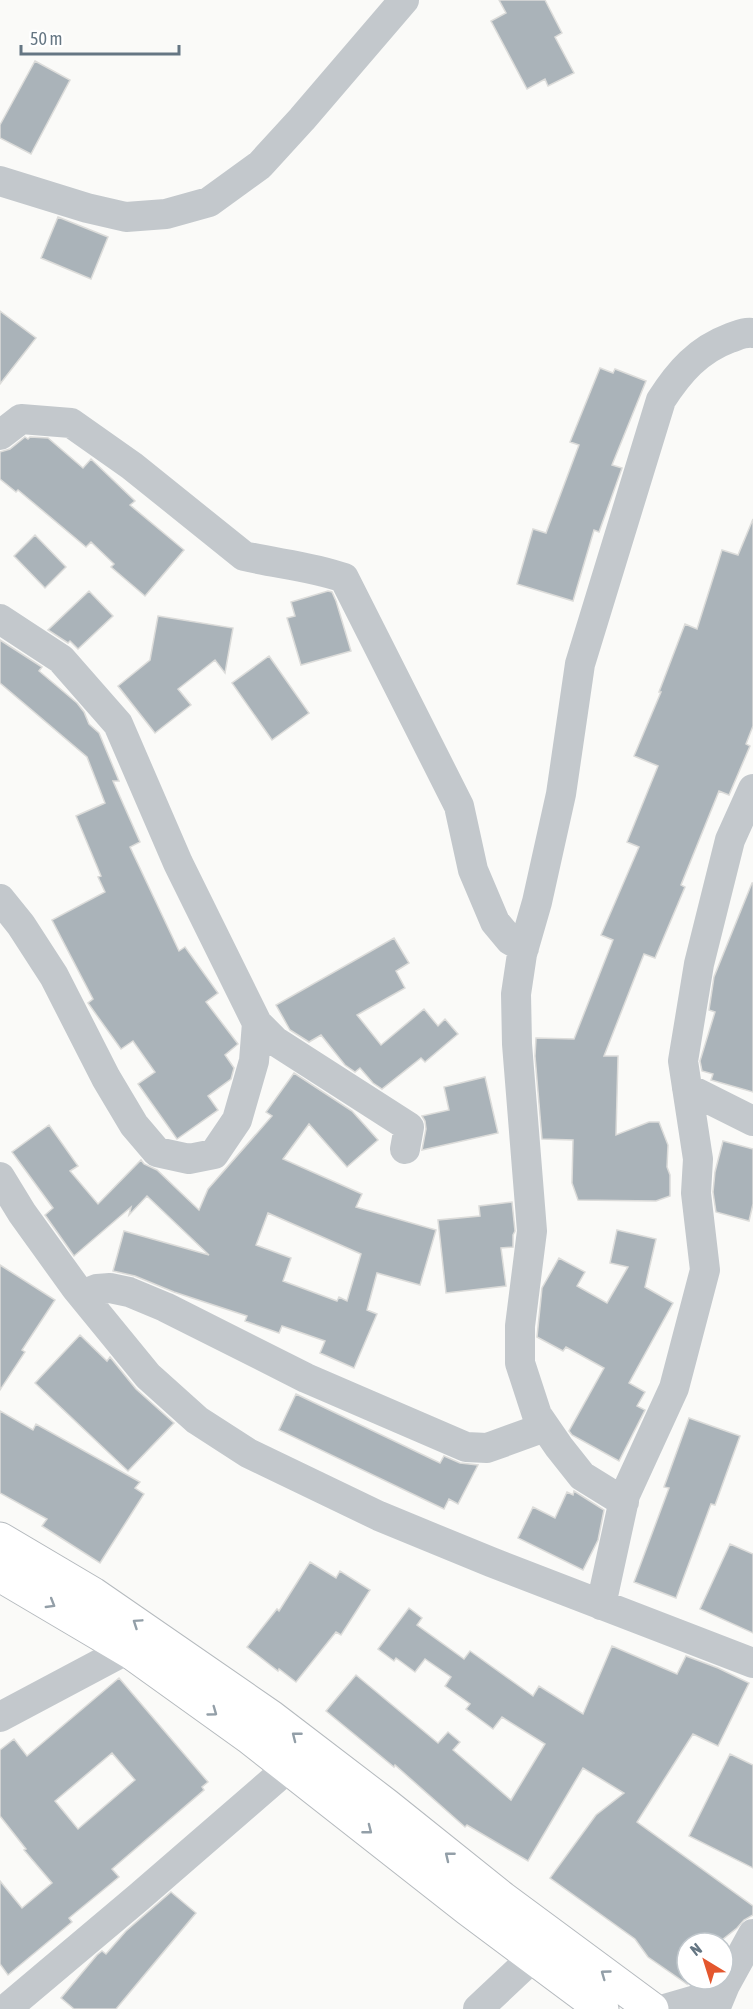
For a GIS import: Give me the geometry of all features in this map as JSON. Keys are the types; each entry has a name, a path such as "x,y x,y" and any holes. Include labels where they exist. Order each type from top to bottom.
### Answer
{"main road":[{"path":"0,1539 93,1594 271,1717 386,1805 502,1899 602,2009"},
{"path":"0,1575 126,1650 249,1737 468,1909 544,1947 652,2009"}],"street":[{"path":"0,181 87,208 126,217 166,214 209,202 260,165 404,0"},
{"path":"624,1502 582,1476 545,1427 537,1415 520,1364 520,1326 532,1231 517,1044 516,994 524,948 537,902 561,794 580,664 661,400 676,378 704,350 744,333 753,333"},
{"path":"0,435 21,419 71,423 132,466 244,556 318,569 344,578 459,806 473,870 495,922 510,940 524,948"},
{"path":"0,620 61,659 118,724 178,863 257,1023 275,1041 409,1127 405,1149"},
{"path":"601,1605 624,1502 674,1388 705,1270 696,1193 698,1159 683,1061 699,964 730,840 753,789"},
{"path":"0,899 21,925 54,976 106,1078 134,1125 157,1152 189,1159 214,1154 237,1120 254,1061 257,1023"},
{"path":"687,1088 753,1121"},
{"path":"1,1185 82,1295 148,1376 197,1420 248,1453 379,1516 753,1663"},
{"path":"82,1295 97,1289 110,1288 129,1292 165,1307 306,1378 466,1447 487,1448 545,1427"},
{"path":"0,1717 126,1650"},
{"path":"7,2006 140,1897 288,1768"},
{"path":"665,2009 696,2000 720,1997 753,1934"},
{"path":"478,2009 544,1947"}],"building":[{"path":"499,0 545,0 562,33 555,37 574,73 548,86 545,79 527,89 491,21 506,13"},
{"path":"35,61 70,80 31,154 0,138 0,125"},
{"path":"58,217 108,237 91,279 41,258"},
{"path":"0,311 36,338 0,384"},
{"path":"600,368 613,373 615,369 646,381 612,465 622,468 599,532 594,530 573,601 517,584 533,529 546,533 579,445 570,442"},
{"path":"25,437 28,439 30,437 48,438 83,468 91,459 135,501 130,505 184,550 145,596 111,567 114,564 91,542 86,547 18,490 16,492 0,479 0,452 10,449"},
{"path":"753,519 753,726 746,744 750,746 729,795 719,791 681,885 685,887 655,958 644,954 604,1056 618,1056 616,1135 649,1122 659,1122 668,1145 667,1167 670,1175 670,1196 656,1201 578,1200 572,1183 573,1140 542,1139 535,1056 536,1038 574,1039 613,940 601,935 639,847 627,842 658,766 634,756 661,692 659,692 685,624 697,629 722,550 738,555"},
{"path":"35,535 66,567 45,588 14,556"},
{"path":"89,591 113,616 78,649 70,641 68,643 48,630"},
{"path":"328,591 332,592 336,601 351,651 301,665 287,618 295,616 291,602"},
{"path":"158,616 233,628 225,673 215,660 178,689 191,705 155,733 118,686 150,660"},
{"path":"0,640 42,667 39,671 77,703 89,724 99,733 119,781 113,781 140,842 130,847 179,951 185,947 218,993 206,1002 238,1044 225,1055 234,1068 231,1079 208,1096 218,1110 177,1139 138,1084 155,1072 133,1041 121,1049 88,1003 93,999 52,920 105,892 98,877 101,876 76,816 105,803 87,757 0,683"},
{"path":"269,656 309,713 272,740 232,683"},
{"path":"752,883 753,1092 711,1080 713,1074 702,1071 700,1061 715,1012 709,1010 714,977"},
{"path":"394,938 409,963 396,971 405,988 357,1015 381,1045 424,1009 438,1026 445,1019 458,1034 425,1062 421,1058 382,1089 373,1083 360,1068 355,1072 345,1065 321,1035 309,1042 290,1030 276,1005"},
{"path":"294,1073 352,1111 378,1140 347,1167 309,1124 283,1159 362,1194 356,1207 436,1230 420,1285 377,1273 367,1310 377,1314 354,1368 320,1353 325,1341 282,1326 279,1333 245,1321 247,1316 174,1292 135,1276 113,1271 124,1231 209,1255 147,1196 129,1215 131,1207 74,1256 45,1215 53,1208 12,1152 49,1125 78,1166 70,1171 98,1204 141,1160 144,1164 157,1170 199,1210 208,1189 272,1116 266,1112","holes":["268,1213 361,1254 347,1301 339,1297 337,1301 283,1281 291,1258 256,1245"]},
{"path":"485,1077 498,1133 422,1150 426,1129 422,1116 449,1110 444,1087"},
{"path":"723,1141 753,1149 753,1204 749,1221 716,1212 713,1192 715,1172"},
{"path":"512,1202 515,1231 513,1247 501,1248 506,1286 446,1293 438,1220 480,1216 479,1206"},
{"path":"617,1230 656,1239 645,1287 673,1303 629,1383 645,1392 637,1406 645,1410 619,1461 572,1435 569,1431 604,1368 566,1347 563,1351 537,1337 542,1288 559,1258 585,1272 577,1286 607,1303 628,1267 610,1263"},
{"path":"0,1265 55,1300 22,1350 25,1352 0,1390"},
{"path":"80,1335 107,1361 110,1357 136,1389 174,1423 128,1471 35,1383"},
{"path":"296,1394 440,1463 444,1456 460,1463 478,1465 458,1504 449,1499 444,1509 279,1430"},
{"path":"0,1411 33,1430 36,1424 140,1482 135,1488 144,1494 100,1563 42,1526 47,1519 0,1493"},
{"path":"689,1418 740,1436 715,1505 711,1504 676,1598 634,1582 669,1488 664,1487"},
{"path":"574,1491 604,1510 598,1540 583,1570 518,1538 533,1507 555,1518 567,1492 573,1495"},
{"path":"730,1544 753,1554 753,1633 700,1609"},
{"path":"310,1562 336,1578 340,1571 370,1590 341,1635 336,1632 296,1682 247,1647 277,1609 279,1611"},
{"path":"409,1608 422,1618 417,1625 464,1659 470,1651 533,1696 539,1686 583,1714 612,1646 677,1674 686,1656 749,1683 718,1746 693,1734 637,1822 753,1906 753,1915 733,1931 675,1931 675,1976 648,1957 635,1939 550,1878 596,1815 624,1793 583,1768 528,1861 467,1825 465,1827 395,1765 394,1767 326,1711 356,1675 438,1743 448,1732 460,1742 453,1750 511,1800 545,1744 502,1717 493,1729 466,1709 470,1704 445,1686 451,1677 425,1659 415,1672 396,1658 394,1661 378,1649"},
{"path":"119,1678 208,1782 202,1787 204,1790 112,1869 119,1877 69,1918 72,1922 8,1975 0,1964 0,1881 22,1908 52,1883 24,1850 26,1849 0,1816 0,1750 14,1739 27,1756","holes":["112,1753 135,1780 78,1829 55,1801"]},
{"path":"730,1754 753,1765 753,1868 689,1836"},
{"path":"171,1892 196,1913 116,2009 74,2009 61,1998 97,1955 102,1951 106,1954 126,1931"}]}
